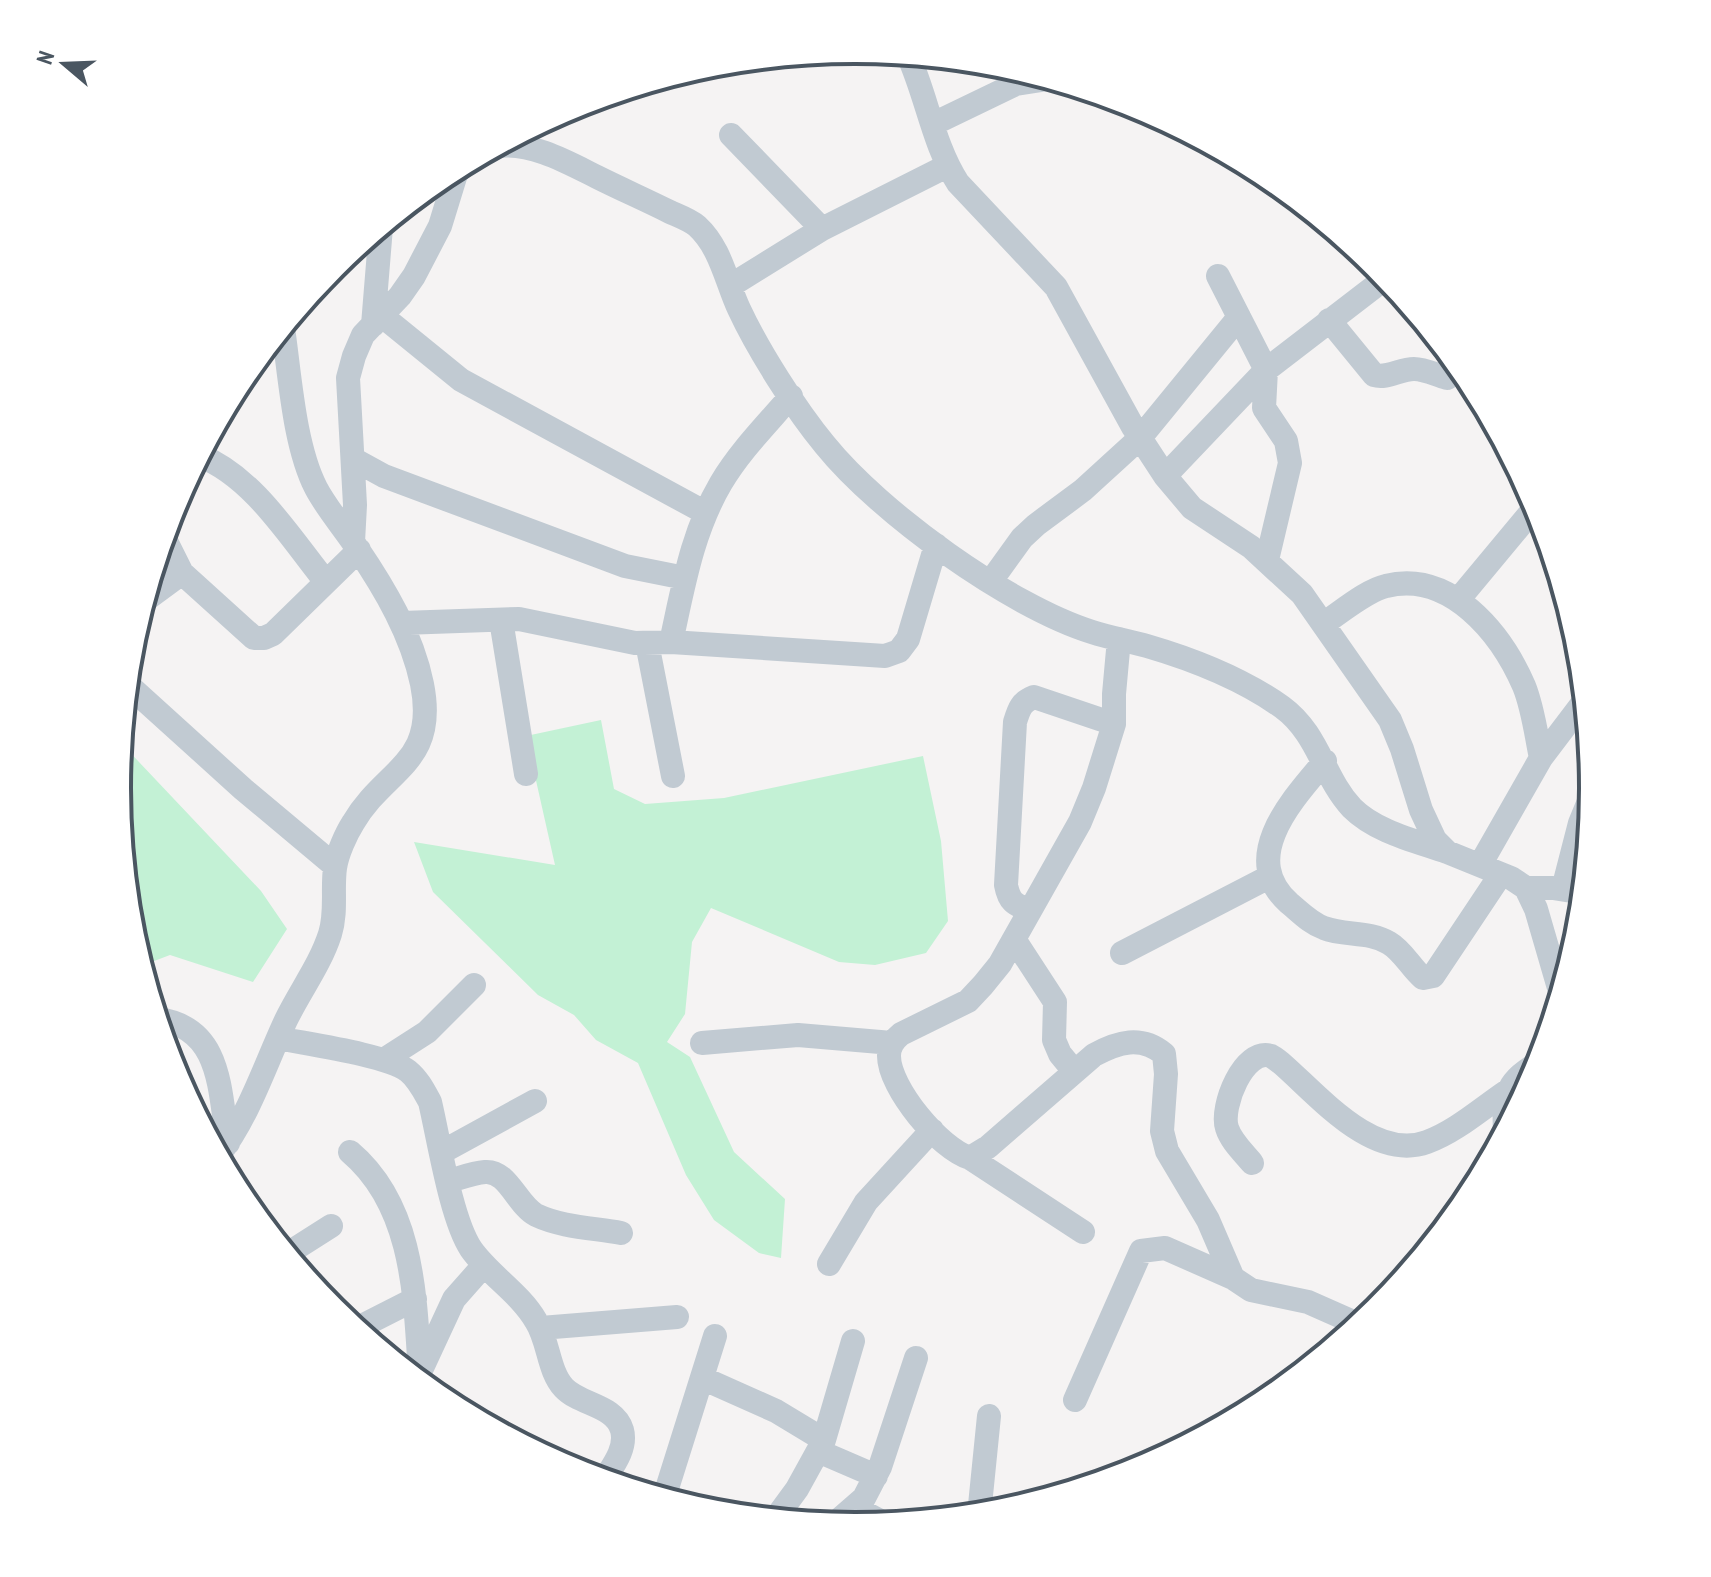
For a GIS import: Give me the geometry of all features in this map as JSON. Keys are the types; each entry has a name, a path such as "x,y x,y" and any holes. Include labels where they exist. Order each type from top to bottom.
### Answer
{"street":[{"path":"912,67 933,124 940,154 958,183 1056,287 1140,438 1165,476 1205,519 1267,560 1302,594 1390,720 1421,810 1435,840 1447,852"},
{"path":"933,124 1013,82"},
{"path":"731,135 822,229"},
{"path":"518,148 535,150 563,160 694,223 715,250 748,327 825,445 853,475 936,545 1044,612 1091,632 1204,665 1247,684 1303,725 1340,792 1353,809 1369,821 1491,869 1526,888 1573,891"},
{"path":"730,286 822,229 947,166"},
{"path":"171,551 182,573 254,638 264,638 273,634 326,582 356,546 348,378 363,335 400,296 428,251 440,226 452,187"},
{"path":"377,320 380,242"},
{"path":"1218,276 1266,370 1264,408 1286,441 1290,463 1267,560"},
{"path":"1165,476 1266,370 1376,285"},
{"path":"991,581 1022,538 1083,490 1140,438 1239,317"},
{"path":"377,320 461,380 706,513"},
{"path":"1329,320 1374,375 1380,377 1410,369 1447,378"},
{"path":"225,1146 297,998 323,952 331,930 335,866 352,823 371,798 398,774 422,735 424,716 422,684 402,623 356,546 317,489 305,462 285,342"},
{"path":"673,776 659,642 685,578 706,513 722,482 791,396"},
{"path":"353,459 384,476 611,561 685,578"},
{"path":"210,460 249,487 326,582"},
{"path":"1458,600 1527,517"},
{"path":"402,623 539,622 608,640 885,656 899,651 908,639 936,545"},
{"path":"159,590 182,573"},
{"path":"1323,624 1382,586 1405,582 1430,585 1458,600 1493,637 1525,688 1541,758"},
{"path":"501,620 526,774"},
{"path":"1083,1232 970,1158 950,1149 910,1104 892,1071 888,1054 892,1043 910,1029 968,1001 1000,964 1080,822 1114,724 1119,639"},
{"path":"137,693 243,789 335,866"},
{"path":"1030,910 1014,905 1006,885 1015,722 1019,710 1024,701 1034,697 1114,724"},
{"path":"1325,761 1282,815 1271,842 1269,877 1280,895 1314,924 1328,930 1388,942 1423,978 1433,976 1446,958 1491,869 1541,758 1576,712"},
{"path":"1122,953 1269,877"},
{"path":"1526,888 1536,909 1555,975"},
{"path":"1014,939 1055,1002 1054,1040 1060,1054 1074,1071"},
{"path":"282,1030 398,1051 441,1020 474,985"},
{"path":"169,1021 190,1030 205,1044 215,1062 222,1140"},
{"path":"702,1043 798,1035 892,1043"},
{"path":"970,1158 988,1147 1074,1071 1112,1045 1133,1041 1154,1046 1164,1054 1166,1074 1162,1131 1167,1151 1208,1220 1233,1278"},
{"path":"398,1051 407,1070 430,1102 460,1228 470,1248 532,1313 564,1388 606,1411 622,1429 619,1456 610,1470"},
{"path":"1252,1163 1230,1134 1225,1112 1236,1079 1262,1056 1270,1056 1281,1063 1353,1127 1390,1145 1410,1147 1440,1137 1506,1092"},
{"path":"1504,1111 1506,1092 1515,1077 1522,1073"},
{"path":"442,1152 535,1101"},
{"path":"829,1264 866,1202 932,1130"},
{"path":"350,1152 379,1183 392,1206 411,1269 418,1366"},
{"path":"449,1181 488,1171 498,1174 532,1213 564,1224 621,1233"},
{"path":"296,1248 331,1226"},
{"path":"1075,1400 1141,1251 1165,1248 1233,1278 1251,1290 1308,1302 1348,1320"},
{"path":"423,1369 454,1299 484,1265"},
{"path":"367,1323 415,1299"},
{"path":"541,1328 677,1317"},
{"path":"667,1488 715,1336"},
{"path":"782,1509 821,1446 853,1341"},
{"path":"847,1513 864,1498 876,1476 916,1358"},
{"path":"702,1378 776,1411 821,1446 876,1476"},
{"path":"980,1502 989,1416"},
{"path":"854,1507 865,1513"}],"green space":[{"path":"601,720 614,789 645,804 724,798 923,756 941,841 948,921 926,953 875,965 839,962 711,908 692,942 685,1014 667,1042 690,1057 734,1152 785,1199 781,1258 759,1253 714,1220 686,1175 638,1063 596,1040 574,1015 538,995 433,892 414,842 555,865 526,736"},
{"path":"132,755 261,891 287,929 253,982 170,955 153,962 145,930 133,836"}]}
